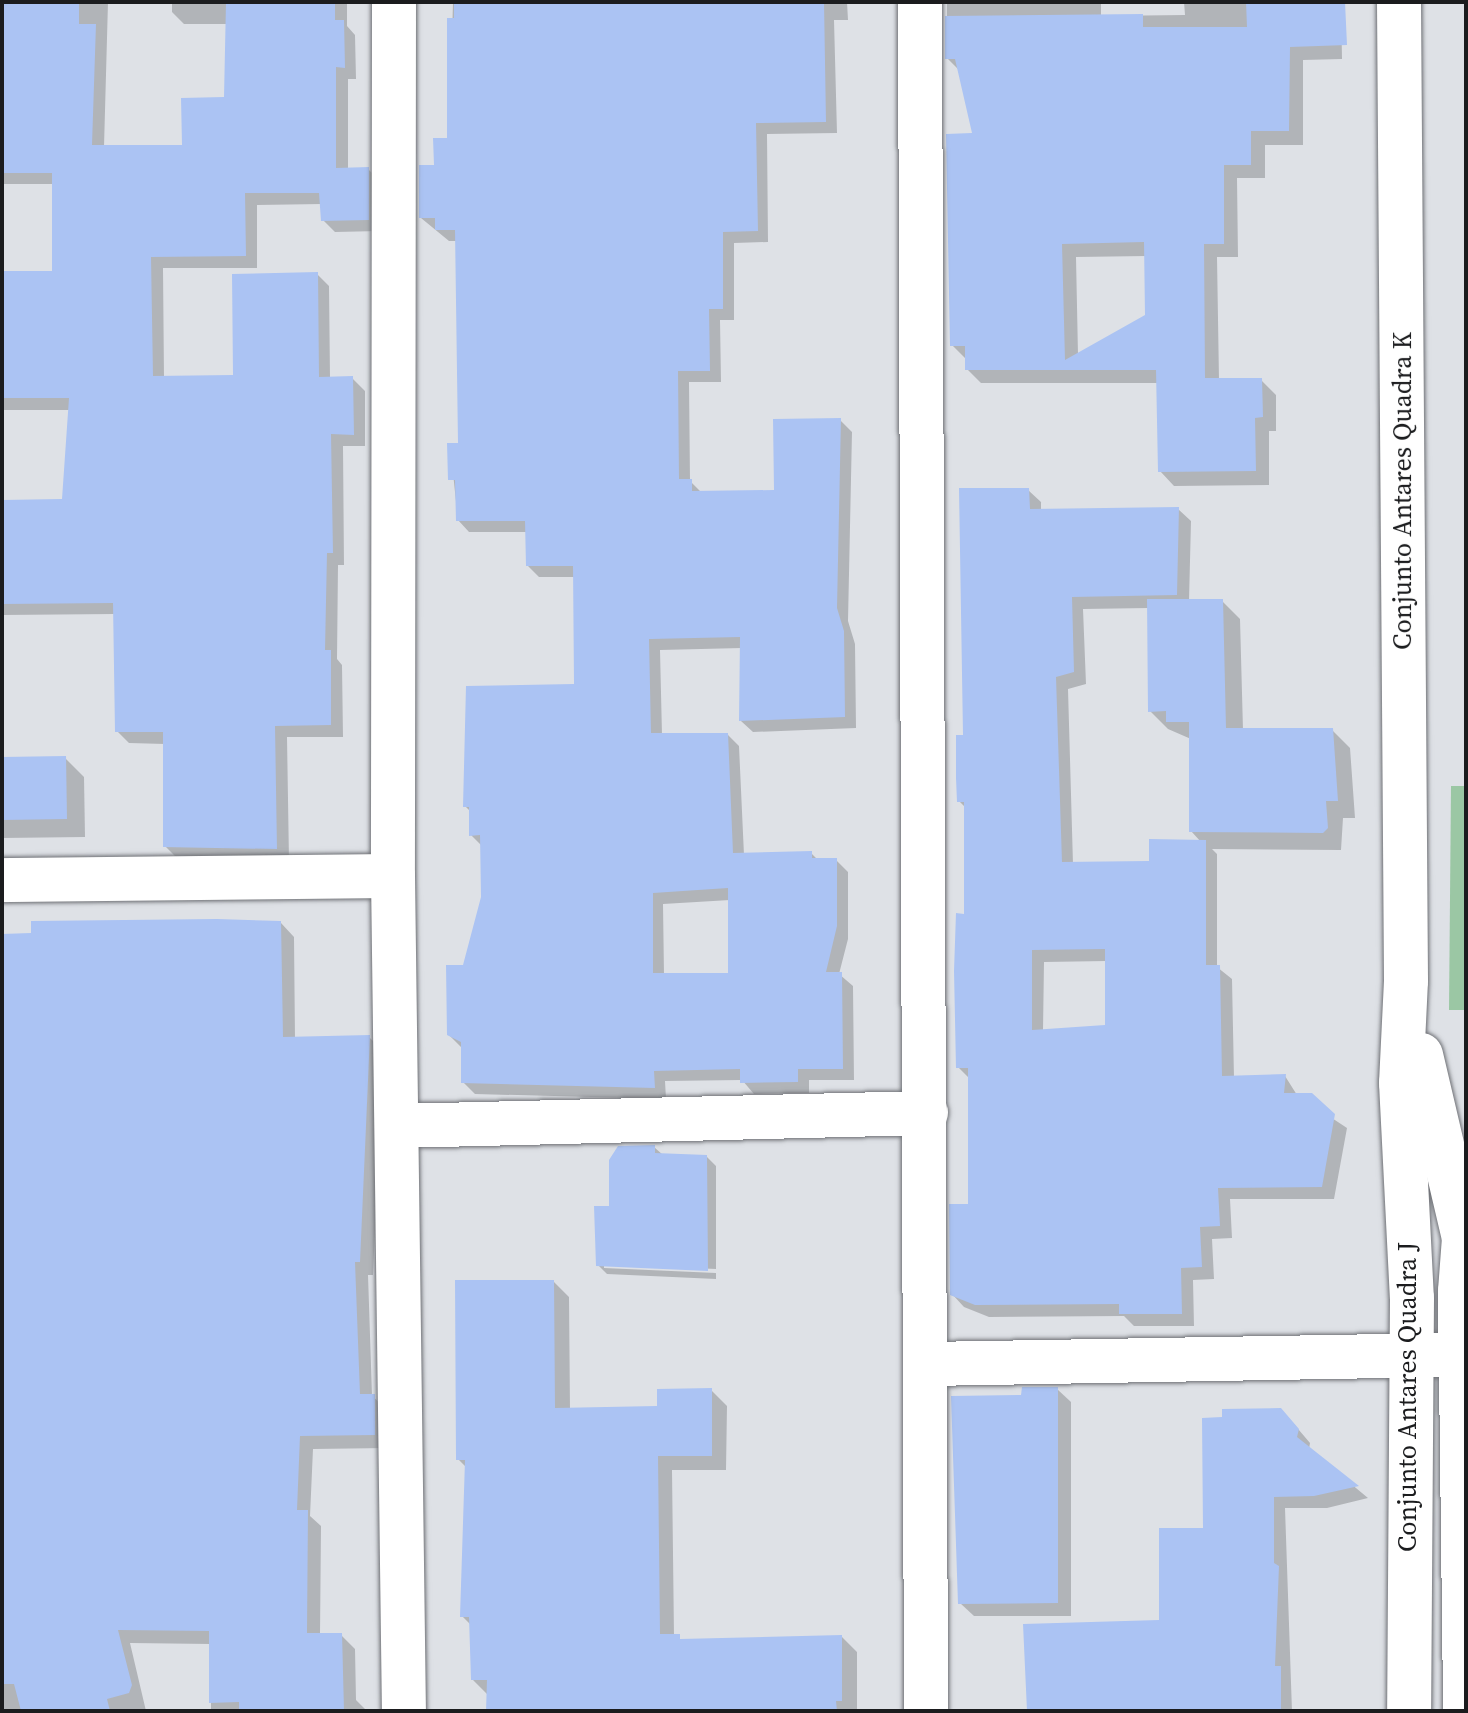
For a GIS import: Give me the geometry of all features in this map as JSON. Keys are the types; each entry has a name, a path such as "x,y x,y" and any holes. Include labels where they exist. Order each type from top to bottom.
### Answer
{"street":[{"path":"394,2 393,876 404,1711"},
{"path":"920,2 928,1364 926,1711"},
{"name":"Conjunto Antares Quadra K","path":"1399,2 1406,981 1414,1087"},
{"path":"2,880 393,876"},
{"path":"1414,1087 1466,1110"},
{"name":"Conjunto Antares Quadra J","path":"1414,1087 1465,1238 1465,1711"},
{"name":"Conjunto Antares Quadra J","path":"1409,1711 1410,1261 1414,1087"},
{"path":"398,1126 926,1113"},
{"path":"1410,1261 1465,1238"},
{"path":"928,1364 1463,1355"}],"green space":[{"path":"1451,786 1466,786 1466,1010 1449,1010"}],"building":[{"path":"2,2 79,2 79,24 96,24 92,145 182,145 181,98 224,97 226,2 335,2 335,20 344,20 345,68 336,67 336,168 369,167 369,220 321,221 319,193 245,193 246,256 151,257 153,376 233,375 232,274 318,272 319,377 353,376 354,435 331,434 333,553 327,553 325,650 331,650 331,725 275,726 277,849 163,847 163,732 115,732 113,603 2,604 2,500 62,499 69,398 2,398 2,271 52,271 52,173 2,173"},
{"path":"454,2 824,2 826,122 756,123 758,231 723,232 723,309 709,309 710,371 678,371 679,479 692,479 692,491 774,490 773,419 841,418 837,608 844,631 845,717 739,721 740,637 649,639 651,733 728,733 733,853 812,851 812,858 837,858 837,926 826,972 842,972 843,1069 798,1069 798,1082 740,1083 740,1069 654,1071 655,1088 461,1083 461,1042 447,1035 446,965 463,965 481,897 480,835 469,836 469,807 463,807 466,686 574,684 573,566 526,566 525,521 456,521 455,480 448,480 447,443 458,443 455,230 435,230 435,218 419,218 419,165 434,165 433,138 447,138 447,18 454,18","holes":["728,888 728,973 653,973 653,893"]},
{"path":"1246,2 1345,2 1347,45 1290,47 1289,131 1251,131 1251,165 1224,165 1224,244 1204,244 1205,378 1262,378 1263,417 1255,418 1256,471 1158,472 1156,370 965,370 965,346 950,346 946,134 972,133 955,59 945,59 945,16 1143,14 1143,27 1247,27","holes":["1144,242 1145,315 1065,360 1062,244"]},
{"path":"959,488 1029,488 1030,509 1179,507 1177,595 1072,597 1074,672 1056,677 1062,862 1149,861 1149,839 1206,840 1206,965 1220,965 1222,1076 1286,1074 1284,1093 1312,1093 1335,1114 1322,1187 1218,1188 1220,1226 1200,1227 1202,1267 1181,1268 1182,1314 1119,1314 1119,1304 975,1305 950,1295 949,1204 968,1204 968,1068 956,1068 954,971 956,913 964,914 964,802 957,802 956,778 956,735 963,735","holes":["1105,949 1105,1025 1032,1030 1032,950"]},
{"path":"1147,599 1223,599 1226,728 1333,728 1338,801 1326,801 1328,828 1323,833 1189,832 1189,722 1166,722 1166,711 1148,712"},
{"path":"66,756 67,819 2,820 2,757"},
{"path":"31,921 281,921 283,1037 370,1035 360,1262 355,1262 360,1394 375,1394 375,1435 300,1436 297,1510 308,1510 307,1633 342,1633 344,1711 239,1711 239,1702 209,1703 209,1631 118,1630 132,1685 129,1693 107,1699 110,1711 21,1711 14,1684 2,1684 2,934 31,933"},
{"path":"655,1145 655,1153 707,1155 708,1271 596,1266 594,1206 609,1206 609,1160 618,1146"},
{"path":"455,1280 554,1280 555,1408 657,1406 657,1389 712,1388 712,1456 658,1456 660,1634 680,1634 680,1639 842,1635 842,1701 836,1701 837,1711 486,1711 487,1680 471,1680 469,1617 460,1617 465,1460 456,1460"},
{"path":"1022,1387 1058,1387 1058,1603 958,1604 951,1396 1021,1395"},
{"path":"1281,1408 1299,1429 1297,1437 1359,1486 1314,1496 1274,1497 1274,1563 1279,1566 1275,1666 1281,1666 1281,1711 1027,1711 1023,1624 1159,1620 1159,1528 1203,1528 1202,1418 1222,1417 1222,1409"}]}
